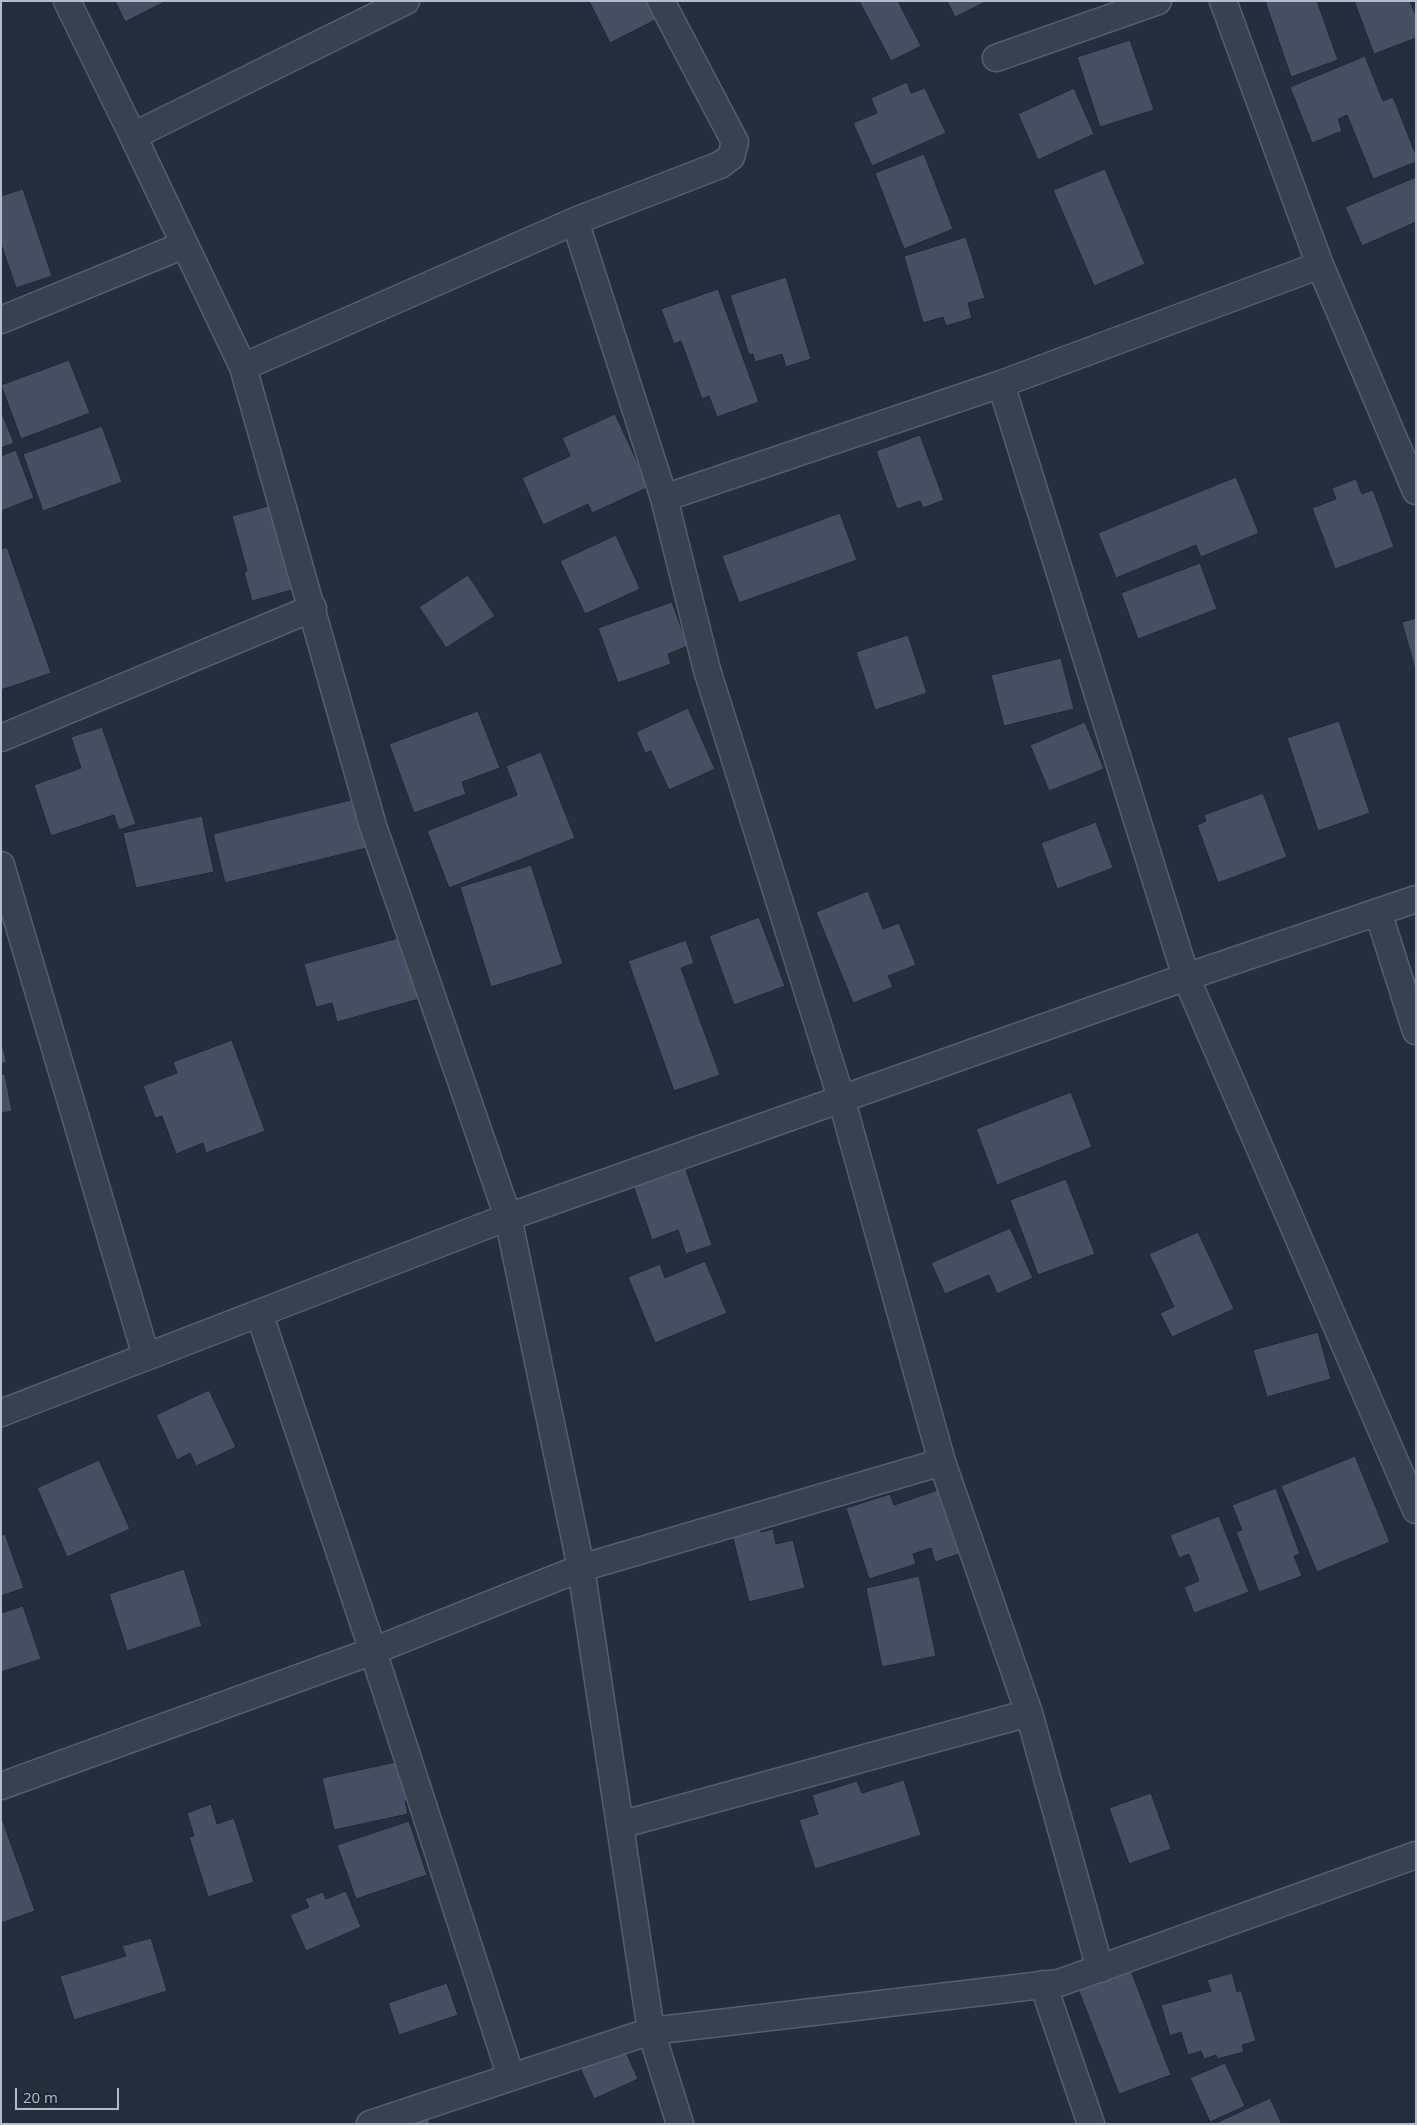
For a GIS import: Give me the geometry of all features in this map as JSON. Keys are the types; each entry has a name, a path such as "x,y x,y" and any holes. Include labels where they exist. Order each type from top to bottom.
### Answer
{"street":[{"path":"67,1 243,367 313,608 373,826 508,1217 581,1568 651,2031 680,2124"},
{"path":"133,136 406,1"},
{"path":"243,367 575,222 720,165 731,157 735,142 661,1"},
{"path":"996,58 1158,1"},
{"path":"1222,1 1320,265 1416,491"},
{"path":"575,222 664,498 707,670 842,1101 942,1462 1029,1713 1100,1969"},
{"path":"1,320 184,245"},
{"path":"664,498 1001,384 1320,265"},
{"path":"1001,384 1186,977 1414,1502"},
{"path":"1,738 313,608"},
{"path":"1,865 146,1356"},
{"path":"1,1413 508,1217 842,1101 1186,977 1416,899"},
{"path":"1378,912 1416,1031"},
{"path":"259,1313 373,1651 510,2077"},
{"path":"1,1786 373,1651 581,1568 942,1462"},
{"path":"620,1825 1029,1713"},
{"path":"370,2124 651,2031 1059,1982 1416,1855"},
{"path":"1042,1984 1091,2124"}],"building":[{"path":"115,1 166,1 125,22"},
{"path":"589,1 651,1 659,18 610,43"},
{"path":"859,1 898,1 921,46 891,61"},
{"path":"947,1 987,1 955,17"},
{"path":"1265,1 1317,1 1338,60 1291,77"},
{"path":"1354,1 1410,1 1416,16 1416,38 1374,54"},
{"path":"1130,40 1154,110 1100,127 1077,57"},
{"path":"1365,56 1383,101 1393,97 1416,155 1416,162 1373,179 1347,115 1338,119 1342,131 1312,143 1290,87"},
{"path":"907,82 911,93 925,88 946,133 872,166 853,123 877,113 871,98"},
{"path":"1074,88 1094,134 1038,160 1018,114"},
{"path":"924,154 953,229 904,249 875,173"},
{"path":"1105,169 1145,264 1094,286 1053,190"},
{"path":"1416,177 1416,222 1362,246 1345,207"},
{"path":"23,189 52,276 16,288 1,244 1,196"},
{"path":"966,237 985,298 968,303 972,318 946,326 943,317 923,323 904,256"},
{"path":"786,277 811,359 786,367 782,354 755,362 753,354 749,355 730,295"},
{"path":"718,289 759,402 717,417 709,396 702,399 681,341 674,344 661,309"},
{"path":"69,360 90,413 21,439 1,385"},
{"path":"1,411 14,443 1,448"},
{"path":"615,414 649,487 592,513 588,504 543,525 522,478 570,456 562,438"},
{"path":"102,426 122,482 43,511 23,454"},
{"path":"920,435 944,500 923,508 920,501 897,509 876,451"},
{"path":"16,450 34,498 1,511 1,456"},
{"path":"1236,477 1259,533 1201,557 1196,545 1116,578 1098,533"},
{"path":"1356,479 1362,494 1373,490 1394,547 1335,569 1312,508 1336,499 1332,488"},
{"path":"279,503 303,587 252,601 244,572 247,571 232,516"},
{"path":"840,513 857,560 739,603 722,556"},
{"path":"616,535 640,589 585,614 560,561"},
{"path":"7,547 51,673 1,690 1,549"},
{"path":"1200,563 1217,609 1138,639 1121,593"},
{"path":"468,575 495,616 446,648 419,607"},
{"path":"672,602 688,646 668,654 671,664 618,683 598,628"},
{"path":"1416,618 1416,673 1402,622"},
{"path":"908,635 927,693 875,710 856,652"},
{"path":"1061,658 1074,709 1004,726 991,675"},
{"path":"688,708 715,769 669,790 651,751 645,753 636,732"},
{"path":"478,711 500,768 462,782 466,794 414,813 389,744"},
{"path":"1339,721 1370,813 1318,831 1287,738"},
{"path":"1085,722 1104,769 1049,791 1030,745"},
{"path":"102,727 136,824 119,830 114,815 51,836 34,785 81,768 71,737"},
{"path":"541,752 575,838 449,888 427,831 517,795 506,766"},
{"path":"1263,793 1287,857 1218,883 1197,825 1206,821 1204,815"},
{"path":"363,797 375,846 225,883 213,834"},
{"path":"202,816 214,872 136,888 123,833"},
{"path":"1096,822 1113,868 1057,889 1041,843"},
{"path":"531,865 563,964 491,987 460,887"},
{"path":"868,891 883,929 899,923 916,965 888,976 893,987 853,1003 816,912"},
{"path":"759,917 785,986 734,1005 709,936"},
{"path":"402,937 419,999 337,1022 332,1003 316,1007 304,964"},
{"path":"686,940 694,963 681,968 720,1075 674,1091 628,961"},
{"path":"232,1040 265,1131 206,1153 203,1143 176,1154 162,1116 155,1118 143,1086 177,1073 173,1062"},
{"path":"1,1041 7,1062 1,1064"},
{"path":"5,1074 12,1111 1,1113 1,1075"},
{"path":"1071,1092 1092,1147 997,1185 976,1129"},
{"path":"683,1161 712,1245 686,1254 678,1230 652,1240 631,1179"},
{"path":"1066,1179 1095,1254 1038,1275 1010,1200"},
{"path":"1010,1228 1033,1278 997,1294 989,1275 945,1294 931,1263"},
{"path":"1198,1232 1234,1309 1172,1337 1160,1313 1174,1307 1149,1254"},
{"path":"705,1261 727,1313 655,1343 628,1277 660,1264 665,1278"},
{"path":"1318,1332 1331,1379 1267,1397 1253,1350"},
{"path":"209,1390 236,1447 196,1466 190,1453 177,1460 156,1415"},
{"path":"1355,1456 1390,1542 1317,1572 1281,1486"},
{"path":"99,1460 130,1529 67,1557 37,1488"},
{"path":"1276,1488 1300,1554 1294,1556 1302,1576 1259,1592 1236,1532 1242,1530 1232,1505"},
{"path":"941,1489 962,1553 935,1562 931,1548 913,1554 916,1564 869,1579 846,1508 890,1494 894,1505"},
{"path":"1219,1516 1249,1592 1194,1613 1184,1587 1199,1581 1189,1554 1179,1558 1170,1535"},
{"path":"758,1519 761,1532 773,1529 776,1544 793,1540 805,1588 749,1602 730,1526"},
{"path":"5,1534 24,1588 1,1596 1,1535"},
{"path":"184,1569 202,1626 127,1651 109,1594"},
{"path":"919,1576 936,1656 882,1667 866,1588"},
{"path":"23,1606 41,1659 1,1672 1,1613"},
{"path":"396,1762 400,1778 408,1776 413,1798 405,1801 408,1814 334,1830 322,1778"},
{"path":"904,1780 921,1835 815,1869 799,1820 818,1814 812,1795 857,1781 862,1793"},
{"path":"1151,1793 1171,1849 1129,1864 1109,1808"},
{"path":"211,1804 217,1824 234,1818 254,1882 208,1897 189,1837 194,1836 187,1813"},
{"path":"1,1816 35,1911 1,1923"},
{"path":"409,1821 427,1875 356,1899 337,1845"},
{"path":"346,1891 361,1927 306,1951 290,1915 309,1907 305,1899 323,1892 326,1899"},
{"path":"151,1938 167,1991 74,2020 60,1976 126,1956 122,1946"},
{"path":"1130,1968 1171,2075 1119,2094 1078,1989"},
{"path":"1232,1973 1237,1992 1241,1990 1256,2041 1242,2045 1244,2052 1217,2059 1216,2055 1204,2059 1201,2051 1188,2055 1181,2032 1170,2036 1161,2005 1211,1991 1207,1980"},
{"path":"447,1983 458,2015 399,2035 388,2003"},
{"path":"622,2043 638,2079 594,2099 578,2063"},
{"path":"1225,2063 1245,2106 1210,2122 1190,2078"},
{"path":"1270,2098 1282,2124 1219,2124 1218,2122"},
{"path":"427,2113 430,2124 386,2124"}]}
